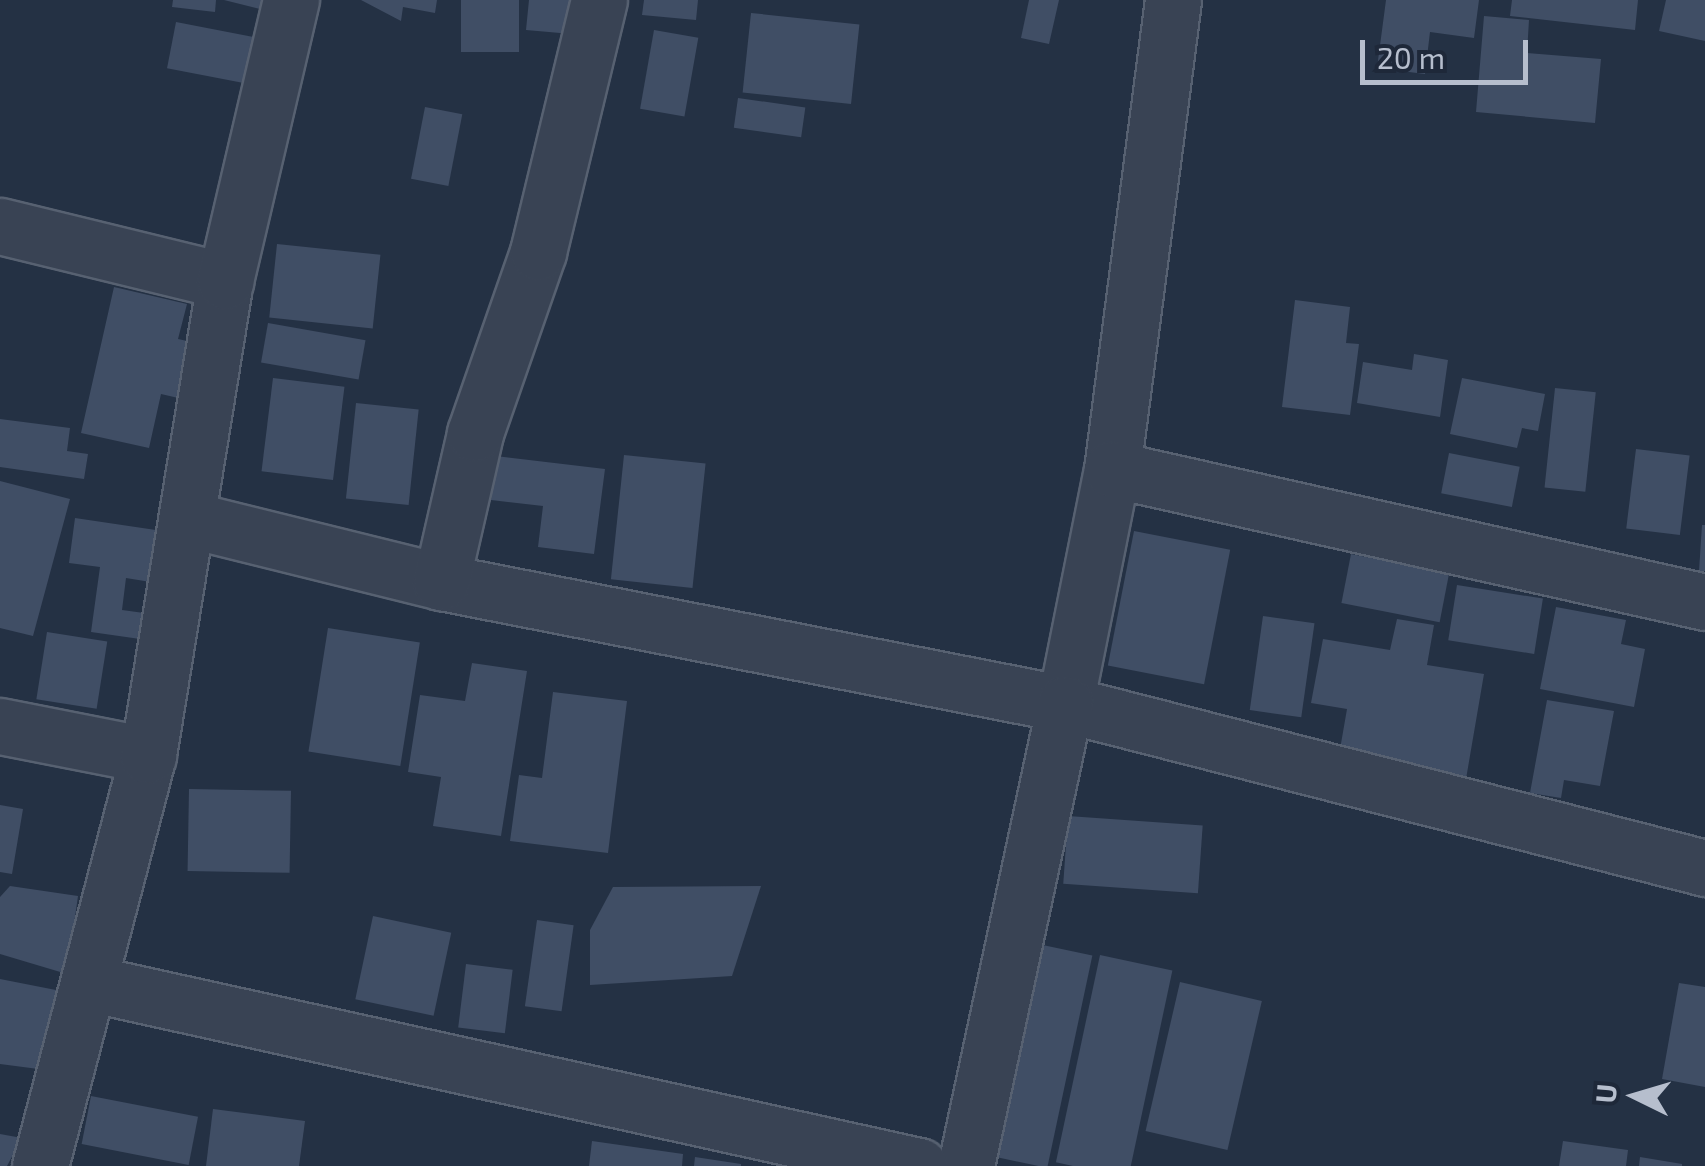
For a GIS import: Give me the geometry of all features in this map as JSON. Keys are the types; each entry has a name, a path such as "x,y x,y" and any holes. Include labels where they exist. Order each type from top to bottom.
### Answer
{"street":[{"path":"40,1166 94,984 148,755 225,281 291,0"},
{"path":"441,582 475,433 538,252 599,0"},
{"path":"966,1166 1112,469 1173,0"},
{"path":"0,226 225,281"},
{"path":"1112,469 1705,602"},
{"path":"187,519 441,582 1065,704 1705,868"},
{"path":"0,726 148,755"},
{"path":"94,984 914,1165"}],"building":[{"path":"173,0 216,0 215,12 172,7"},
{"path":"224,0 282,0 280,14"},
{"path":"361,0 437,0 435,13 403,7 401,21"},
{"path":"461,0 519,0 519,52 461,52"},
{"path":"529,0 587,0 583,35 526,30"},
{"path":"644,0 698,0 696,20 642,15"},
{"path":"1029,0 1059,0 1049,44 1021,38"},
{"path":"1386,0 1479,0 1474,38 1430,32 1425,74 1377,68"},
{"path":"1512,0 1638,0 1635,30 1510,16"},
{"path":"1666,0 1705,0 1705,41 1659,31"},
{"path":"751,13 859,24 851,104 743,93"},
{"path":"1484,16 1529,20 1527,53 1601,59 1595,123 1476,112"},
{"path":"176,22 260,38 251,85 167,68"},
{"path":"654,30 698,38 684,117 640,109"},
{"path":"738,98 805,107 801,137 734,128"},
{"path":"425,107 462,114 448,186 411,179"},
{"path":"277,244 380,255 373,328 269,318"},
{"path":"114,287 187,304 178,339 201,344 187,400 161,394 149,448 81,433"},
{"path":"1295,300 1350,307 1346,343 1359,344 1350,415 1282,407"},
{"path":"268,323 365,340 359,380 261,362"},
{"path":"1414,354 1448,360 1440,417 1357,403 1363,362 1412,370"},
{"path":"273,378 344,387 333,480 262,471"},
{"path":"1462,378 1545,394 1538,431 1522,428 1517,448 1450,434"},
{"path":"1555,388 1596,392 1585,492 1545,487"},
{"path":"356,403 419,410 409,505 346,498"},
{"path":"0,419 70,428 67,451 88,454 84,479 0,467"},
{"path":"1636,449 1690,456 1680,535 1626,528"},
{"path":"1449,453 1520,467 1512,507 1441,493"},
{"path":"624,455 706,464 692,588 611,579"},
{"path":"496,456 605,469 594,554 538,547 543,506 491,500"},
{"path":"0,481 70,499 33,636 0,628"},
{"path":"75,518 176,533 169,585 126,578 122,610 144,613 140,639 91,632 100,567 69,563"},
{"path":"1702,525 1705,571 1699,571"},
{"path":"1134,531 1230,550 1204,684 1108,665"},
{"path":"1351,554 1449,573 1440,622 1341,603"},
{"path":"1457,585 1543,599 1534,654 1448,640"},
{"path":"1556,607 1626,620 1621,644 1645,649 1634,707 1540,689"},
{"path":"1263,616 1314,623 1301,717 1250,710"},
{"path":"1397,619 1434,625 1427,665 1484,674 1466,779 1339,755 1347,709 1311,703 1323,639 1390,650"},
{"path":"328,628 420,643 400,766 308,751"},
{"path":"47,632 107,642 97,709 36,699"},
{"path":"472,663 527,671 501,836 433,826 441,777 408,772 420,695 465,701"},
{"path":"553,692 627,701 608,853 510,841 519,775 542,778"},
{"path":"1547,700 1614,711 1600,786 1564,780 1561,798 1530,793"},
{"path":"189,789 291,791 290,873 188,871"},
{"path":"0,805 23,809 12,874 0,872"},
{"path":"1068,816 1203,825 1198,893 1063,884"},
{"path":"10,886 78,896 67,974 0,954 0,897"},
{"path":"761,886 732,976 590,985 590,930 613,887"},
{"path":"373,916 451,933 434,1016 355,999"},
{"path":"537,920 574,925 562,1011 525,1006"},
{"path":"1019,940 1092,956 1048,1166 974,1152"},
{"path":"1100,955 1172,970 1131,1166 1056,1162"},
{"path":"466,964 513,970 505,1033 458,1028"},
{"path":"0,979 61,991 46,1070 0,1064"},
{"path":"1180,982 1262,1001 1227,1150 1146,1131"},
{"path":"1679,983 1705,987 1705,1087 1662,1079"},
{"path":"91,1096 198,1117 189,1165 82,1144"},
{"path":"213,1109 305,1121 299,1166 206,1166"},
{"path":"0,1134 22,1138 7,1166 0,1166"},
{"path":"592,1141 683,1154 682,1166 589,1166"},
{"path":"1563,1141 1628,1150 1626,1166 1559,1166"},
{"path":"695,1157 741,1164 741,1166 694,1166"},
{"path":"1640,1157 1682,1164 1682,1166 1639,1166"}]}
